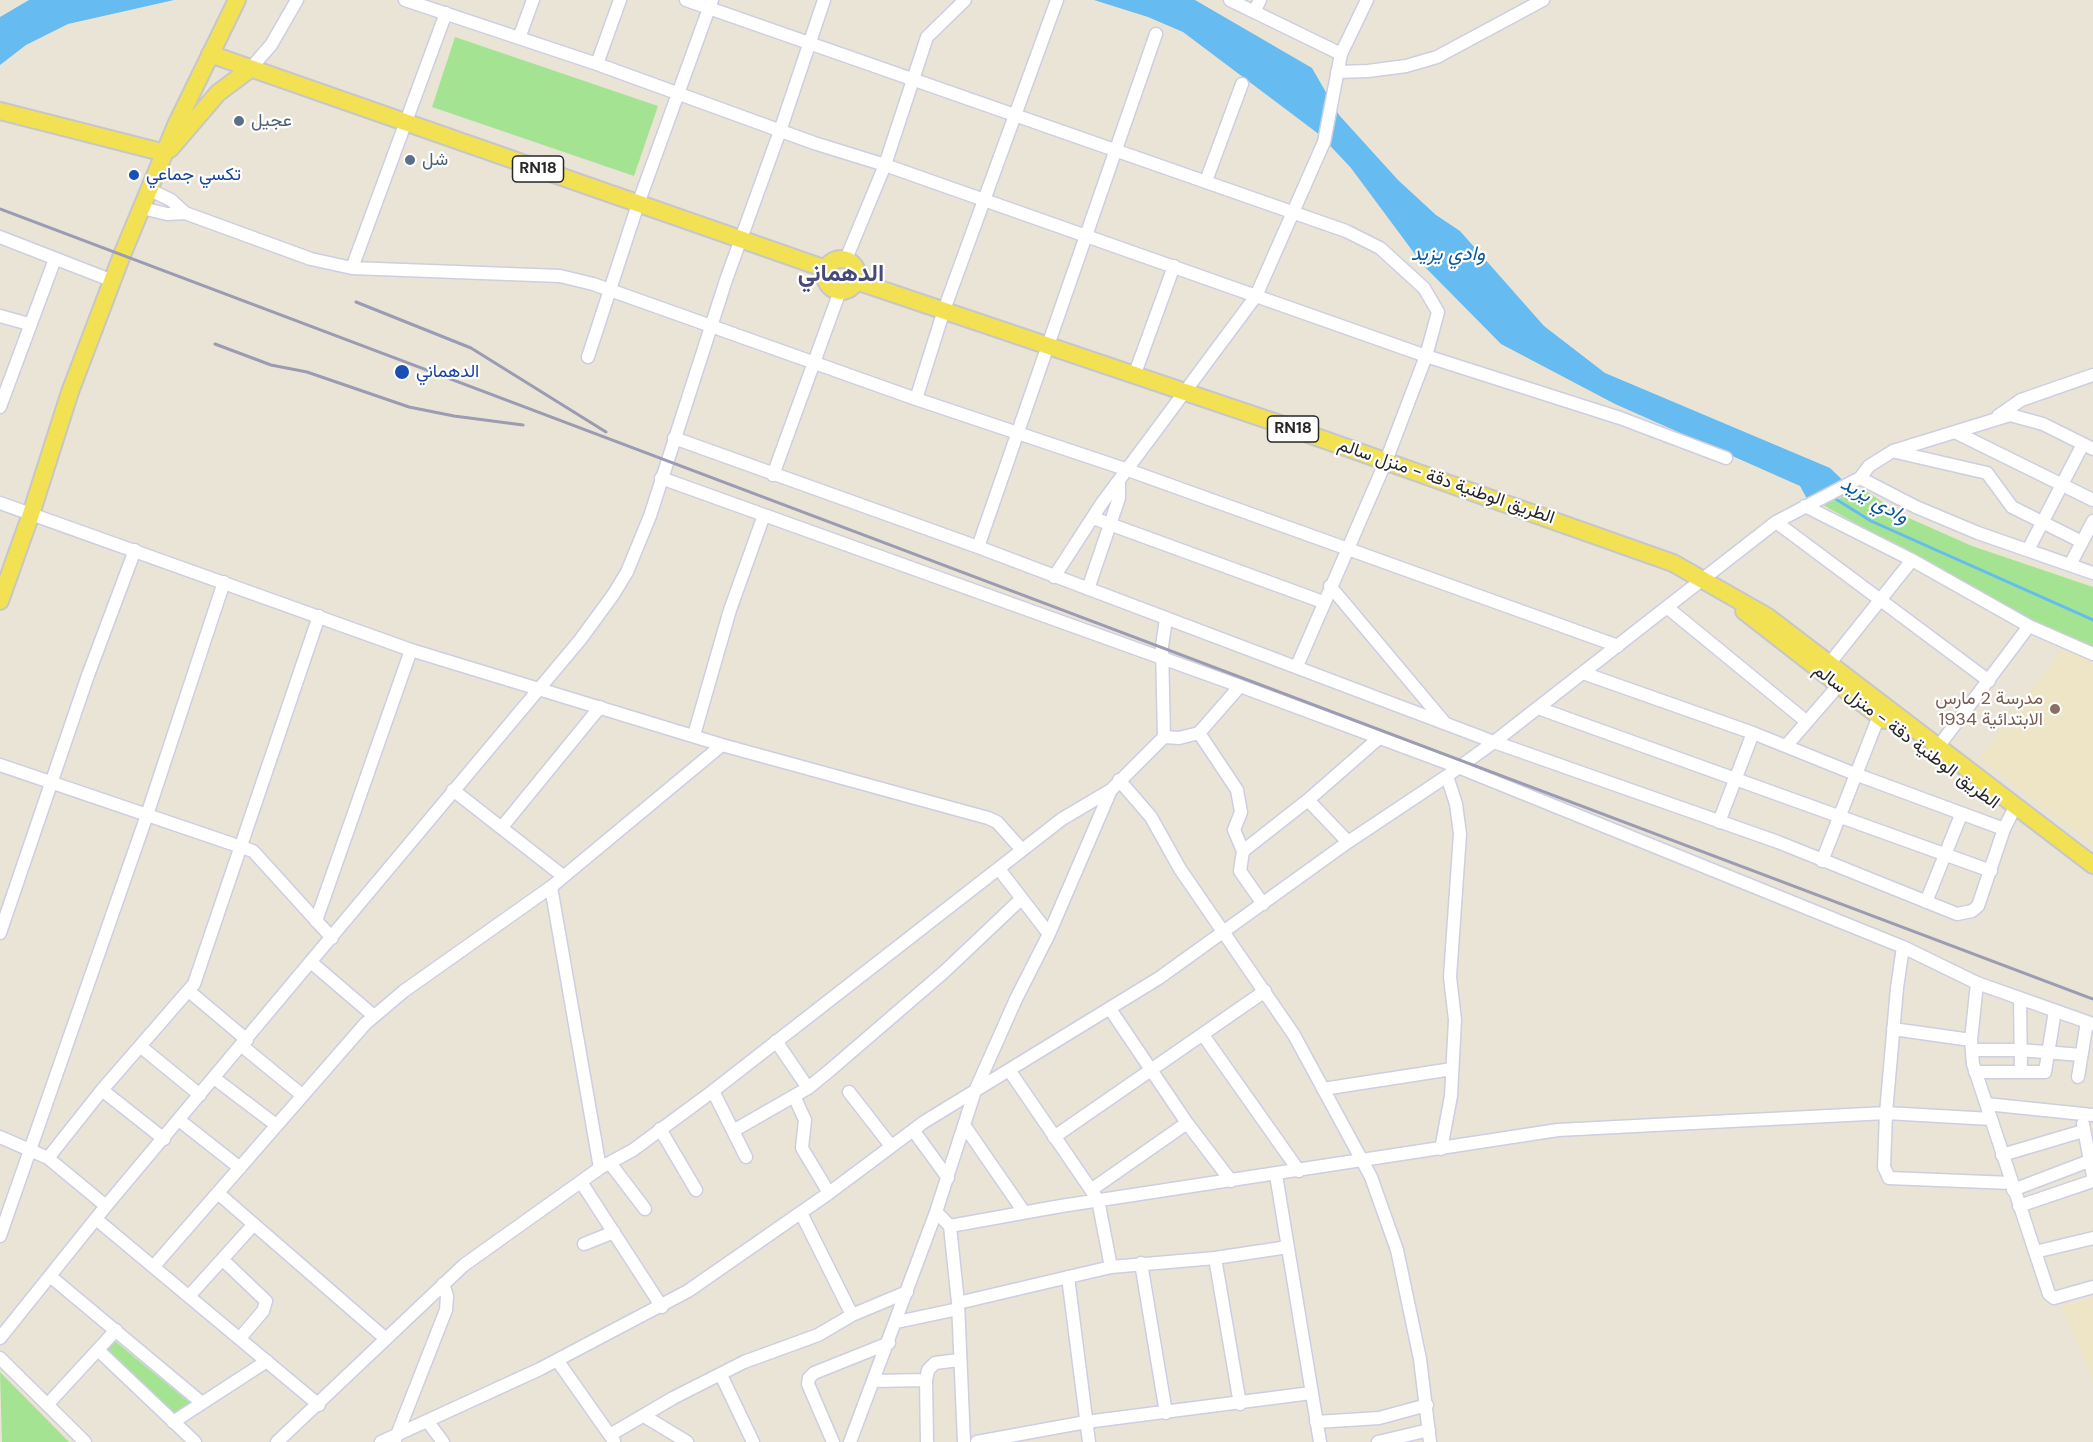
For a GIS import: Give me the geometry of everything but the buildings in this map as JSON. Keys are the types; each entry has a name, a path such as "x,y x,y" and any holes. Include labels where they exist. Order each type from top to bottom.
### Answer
{"main road":[{"path":"0,601 3,582 31,514 70,392 112,281 165,153 236,0"},
{"name":"RN18","path":"210,54 826,269"},
{"path":"165,153 184,135 218,93 250,69"},
{"path":"0,111 165,153"},
{"path":"846,259 856,268 856,281 850,289 840,291 828,284 826,269 834,260 846,259"},
{"name":"الطريق الوطنية دقة - منزل سالم","path":"856,281 1646,551 1704,579 1768,617 1825,669 1935,751 2010,817 2093,877"},
{"name":"الطريق الوطنية دقة - منزل سالم","path":"1825,669 1838,686 1879,716 1935,751"},
{"name":"الطريق الوطنية دقة - منزل سالم","path":"2010,817 2093,865"}],"street":[{"path":"250,69 271,45 297,0"},
{"path":"405,0 597,64 780,131 885,165 1426,356 1620,418 1726,458"},
{"path":"519,38 533,0"},
{"path":"597,64 620,0"},
{"path":"686,0 711,4 807,44 1016,113 1346,231 1380,248 1424,288 1438,312 1426,356 1386,461 1296,666"},
{"path":"0,1338 106,1206 312,963 601,614 627,572 650,516 740,239 780,131 807,44 824,0"},
{"path":"846,259 885,165 927,37 965,0"},
{"path":"916,399 944,310 1057,0"},
{"path":"1230,0 1341,54"},
{"path":"1254,12 1260,0"},
{"path":"1054,577 1093,518 1256,296 1324,142 1341,54 1367,0"},
{"path":"1337,72 1368,72 1406,66 1437,57 1543,0"},
{"path":"588,357 638,204 711,4"},
{"path":"352,268 446,13"},
{"path":"978,547 1018,435 1045,346 1156,34"},
{"path":"1206,182 1242,84"},
{"path":"150,190 171,200 185,213 311,259 352,268 560,276 610,291 1018,435 1128,470 1618,646"},
{"path":"142,208 167,214 185,213"},
{"path":"0,237 112,281"},
{"path":"1,402 55,258"},
{"path":"1134,376 1174,266"},
{"path":"773,475 840,291"},
{"path":"0,316 29,324"},
{"path":"1996,418 2021,400 2092,377"},
{"path":"381,1442 396,1439 662,1307 801,1213 913,1130 1110,1010 1263,904 1348,842 1494,742 1776,522 1855,481 1869,466 1893,451 2010,415 2043,424 2088,447 2063,484 2028,550"},
{"path":"1955,432 2093,500"},
{"path":"674,438 978,547 1166,620 1296,666 1494,742 1778,842 1958,914 1972,911 1977,906 2010,817 1961,814 1753,733 1582,673"},
{"path":"1893,451 1987,473 2012,507 2082,542"},
{"path":"661,478 1240,686 1458,767 1903,947 1977,983 2090,1023 2085,1060 2078,1077"},
{"path":"1855,481 1978,533 2093,573"},
{"path":"1088,589 1119,498 1119,482"},
{"path":"0,503 411,650 722,744 988,818 997,822 1022,850"},
{"path":"1807,505 1912,560 2029,626 2093,654"},
{"path":"694,735 730,610 764,515"},
{"path":"1093,518 1323,602"},
{"path":"2070,566 2093,521"},
{"path":"1776,522 1989,681"},
{"path":"0,933 87,678 135,550"},
{"path":"1825,669 1912,560"},
{"path":"0,1236 147,815 224,582"},
{"path":"1330,586 1446,724"},
{"path":"1668,608 1807,722"},
{"path":"48,1158 102,1090 190,992 213,934 240,847 320,616"},
{"path":"1164,737 1162,659 1166,620"},
{"path":"1935,751 2029,626"},
{"path":"316,921 411,650"},
{"path":"850,1442 897,1322 966,1128 975,1091 1016,999 1049,934 1111,790 1164,737 1179,738 1198,732 1240,686"},
{"path":"1786,746 1838,686"},
{"path":"502,827 600,707"},
{"path":"1538,708 1991,871"},
{"path":"1822,861 1841,818 1879,716"},
{"path":"1198,732 1237,790 1241,804 1234,830 1243,851 1240,871 1263,904"},
{"path":"1719,822 1753,733"},
{"path":"1243,851 1308,800 1379,738"},
{"path":"154,1266 219,1194 349,1041 374,1016 404,991 551,887 722,744"},
{"path":"0,765 240,847 256,855 332,938"},
{"path":"1441,1149 1451,1096 1455,1020 1450,977 1460,834 1456,804 1447,776"},
{"path":"1119,780 1151,817 1180,869 1294,1035 1360,1161 1371,1177 1397,1250 1427,1405 1430,1436 1378,1442"},
{"path":"453,790 563,876"},
{"path":"278,1442 464,1265 713,1091 1062,819 1111,790"},
{"path":"1308,800 1348,842"},
{"path":"1926,902 1961,814"},
{"path":"999,869 1020,900 1049,934"},
{"path":"551,887 605,1166 645,1209"},
{"path":"733,1131 808,1088 944,972 1020,900"},
{"path":"1903,947 1886,1113 1884,1167 1889,1178 2012,1186 2089,1161"},
{"path":"312,963 374,1016"},
{"path":"1977,983 1972,1045 1975,1072 2049,1294 2053,1298 2093,1287"},
{"path":"1054,1137 1265,991"},
{"path":"190,992 302,1095"},
{"path":"2020,998 2021,1072"},
{"path":"1110,1010 1187,1123 1231,1181"},
{"path":"1975,1072 2045,1072 2055,1011"},
{"path":"1893,1029 1972,1045 2048,1052 2085,1060"},
{"path":"1203,1035 1299,1171"},
{"path":"776,1041 808,1088"},
{"path":"140,1046 200,1095"},
{"path":"1009,1070 1095,1195 1111,1267"},
{"path":"1323,1089 1452,1070"},
{"path":"214,1078 276,1125"},
{"path":"102,1090 164,1139"},
{"path":"713,1091 746,1157"},
{"path":"849,1092 891,1146"},
{"path":"794,1096 805,1120 802,1148 829,1193"},
{"path":"1986,1104 2087,1114 2084,1131 2089,1145 2089,1161 2093,1176"},
{"path":"950,1226 1095,1195 1231,1181 1558,1130 1886,1113 1991,1119"},
{"path":"179,1120 240,1168"},
{"path":"1095,1195 1187,1123"},
{"path":"966,1128 1024,1212"},
{"path":"660,1129 696,1190"},
{"path":"913,1130 948,1178"},
{"path":"2002,1155 2084,1131"},
{"path":"0,1137 31,1148 48,1158 106,1206"},
{"path":"1276,1174 1320,1442"},
{"path":"2019,1206 2093,1181"},
{"path":"581,1182 662,1307"},
{"path":"219,1194 386,1339"},
{"path":"936,1212 950,1226 958,1306 964,1442"},
{"path":"801,1213 852,1315"},
{"path":"96,1219 190,1295 319,1405"},
{"path":"190,1295 254,1224"},
{"path":"584,1244 614,1232"},
{"path":"2035,1252 2093,1238"},
{"path":"897,1322 1111,1267 1215,1258 1288,1247"},
{"path":"1215,1258 1240,1404"},
{"path":"223,1260 266,1301 263,1311 240,1338"},
{"path":"1141,1263 1166,1413"},
{"path":"50,1276 202,1403"},
{"path":"1068,1277 1089,1442"},
{"path":"396,1439 446,1310 447,1296 443,1284"},
{"path":"557,1360 612,1438 644,1416 744,1362 818,1335 852,1315 907,1292"},
{"path":"48,1404 116,1330"},
{"path":"833,1442 808,1384 809,1378 814,1373 889,1343"},
{"path":"98,1350 195,1442"},
{"path":"0,1358 86,1442"},
{"path":"927,1442 926,1380 928,1370 934,1363 959,1360"},
{"path":"173,1422 267,1361"},
{"path":"721,1375 753,1442"},
{"path":"874,1381 926,1380"},
{"path":"977,1442 1086,1422 1240,1404 1311,1393"},
{"path":"1316,1422 1379,1418 1427,1405"},
{"path":"644,1416 687,1442"},
{"path":"428,1422 443,1442"}],"shaded area":[{"name":"مدرسة 2 مارس 1934 الابتدائية","path":"2064,646 2093,659 2093,846 1979,759"},
{"path":"2093,1298 2093,1382 2061,1305"}],"green space":[{"path":"455,37 658,106 634,176 432,107"},
{"path":"1863,489 1902,515 1972,546 2093,587 2093,650 2054,634 1823,505"},
{"path":"115,1341 194,1406 173,1419 105,1353"},
{"path":"0,1372 69,1442 2,1442"}],"water":[{"path":"29,0 174,0 68,24 26,45 0,65 0,17"},
{"name":"وادي يزيد","path":"1094,0 1195,0 1312,68 1339,115 1398,180 1436,215 1460,231 1544,326 1605,373 1830,468 1854,491 1823,505 1811,506 1800,486 1615,404 1501,344 1423,265 1351,168 1320,135 1183,32 1148,17"}],"waterway":[{"name":"وادي يزيد","path":"1834,498 1871,521 2093,620"}],"railway":[{"path":"0,209 2093,999"},
{"path":"356,302 471,348 606,432"},
{"path":"215,344 271,365 307,372 409,407 454,416 523,425"}],"place":[{"name":"عجيل","path":"239,121"},
{"name":"شل","path":"410,160"},
{"name":"تكسي جماعي","path":"134,175"},
{"name":"الدهماني","path":"402,372"},
{"name":"مدرسة 2 مارس 1934 الابتدائية","path":"2055,709"}],"district":[{"name":"الدهماني","path":"841,275"}]}
